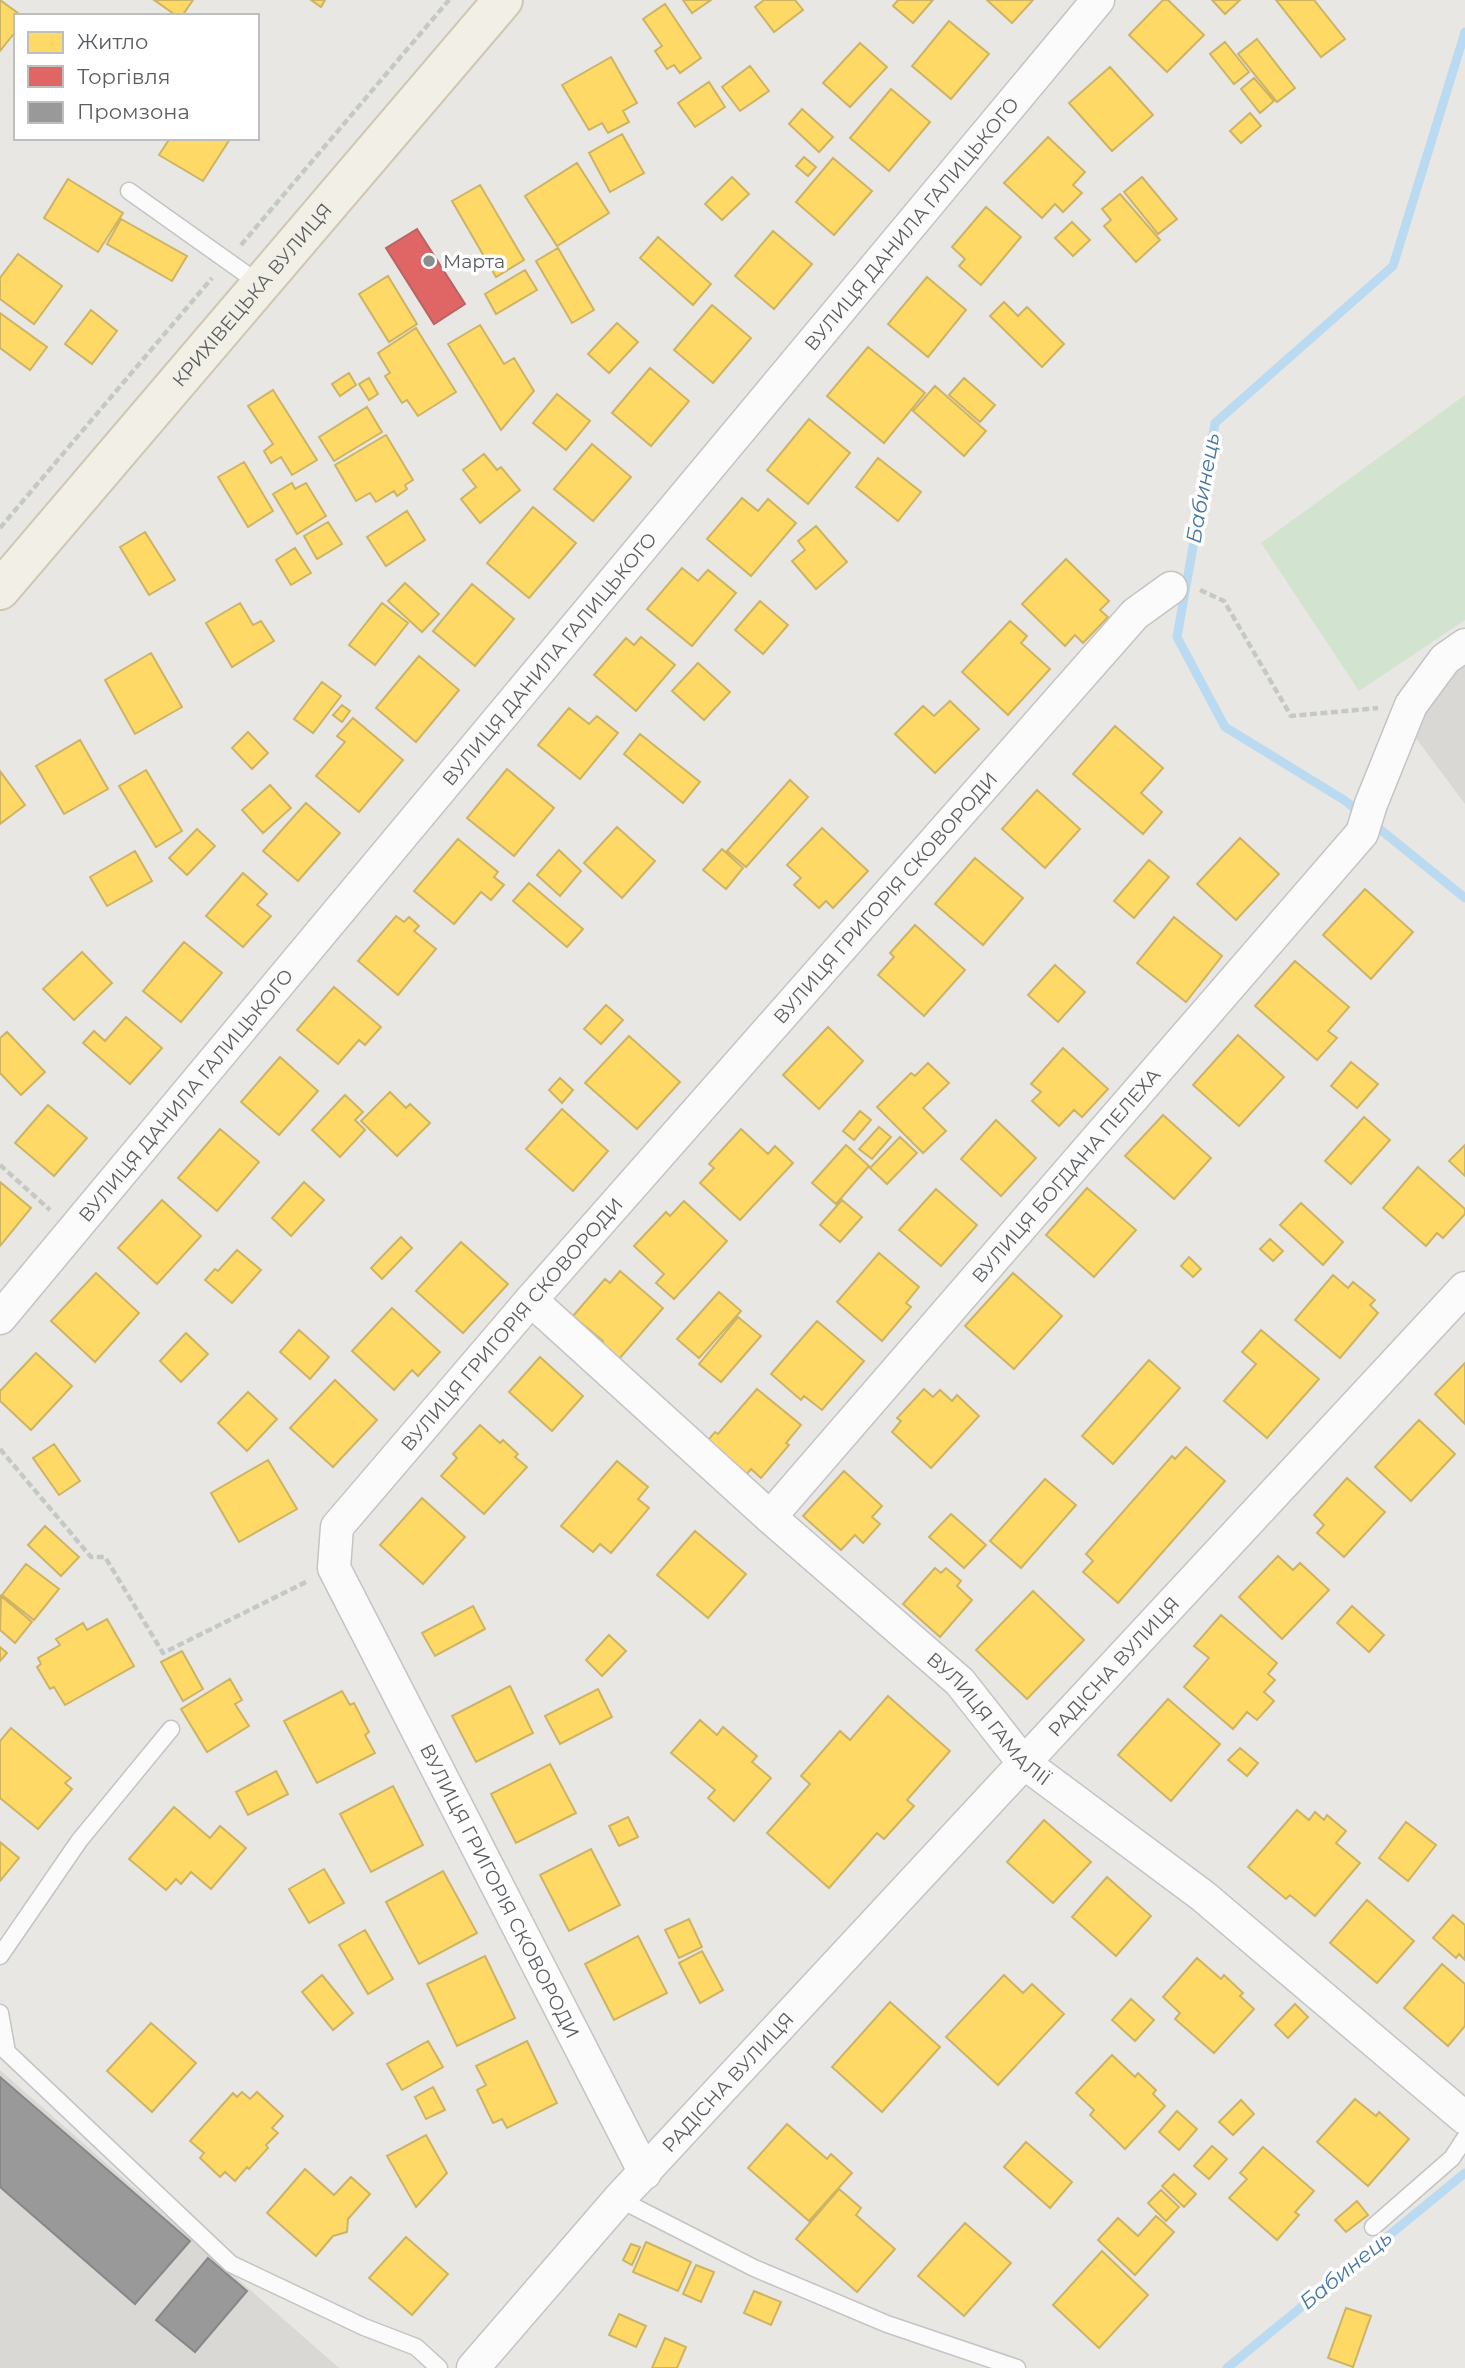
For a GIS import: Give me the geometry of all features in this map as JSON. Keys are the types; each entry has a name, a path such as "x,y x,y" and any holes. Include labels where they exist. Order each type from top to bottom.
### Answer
{"main road":[{"name":"КРИХІВЕЦЬКА ВУЛИЦЯ","path":"0,590 503,0"}],"street":[{"name":"ВУЛИЦЯ ДАНИЛА ГАЛИЦЬКОГО","path":"0,1318 1098,0"},
{"name":"ВУЛИЦЯ ГРИГОРІЯ СКОВОРОДИ","path":"645,2173 334,1568 337,1527 531,1300 1135,614 1184,589"},
{"name":"ВУЛИЦЯ БОГДАНА ПЕЛЕХА","path":"770,1517 1367,819 1410,705 1445,659 1465,645"},
{"name":"РАДІСНА ВУЛИЦЯ","path":"473,2368 619,2199 1465,1288"},
{"name":"ВУЛИЦЯ ГАМАЛІЇ","path":"531,1300 770,1517 960,1682 1023,1762 1203,1896 1465,2118"}],"lane":[{"path":"129,191 260,284"},
{"path":"0,1956 79,1842 171,1729"},
{"path":"0,2013 7,2052 232,2264 364,2327 415,2347 439,2368"},
{"path":"1373,2227 1452,2158 1465,2138"},
{"path":"619,2199 754,2268 887,2324 1017,2368"}],"path":[{"path":"1184,589 1224,601 1291,716 1410,705"},
{"path":"0,1165 72,1230"},
{"path":"0,1449 91,1557 104,1557 163,1653 334,1568"}],"shaded area":[{"path":"1465,662 1465,804 1409,729 1454,670"},
{"path":"0,2070 339,2368 0,2368"}],"green space":[{"path":"1465,395 1465,620 1359,691 1261,543"}],"building: Житло":[{"path":"0,0 19,14 14,14 14,34 0,51"},
{"path":"154,0 193,0 183,14 174,14"},
{"path":"311,0 325,0 321,7"},
{"path":"683,0 711,0 692,13"},
{"path":"764,0 795,0 803,10 774,32 755,7"},
{"path":"898,0 933,0 913,23 893,6"},
{"path":"987,0 1033,0 1012,23"},
{"path":"1163,0 1168,0 1204,35 1167,72 1129,35"},
{"path":"1212,0 1240,0 1225,14"},
{"path":"1276,0 1314,0 1345,39 1321,57"},
{"path":"665,4 701,58 680,73 674,65 667,69 655,51 662,46 643,19"},
{"path":"949,21 989,54 951,99 912,66"},
{"path":"1257,39 1295,88 1277,102 1238,54"},
{"path":"1225,42 1249,72 1234,84 1210,54"},
{"path":"860,43 887,67 850,107 823,83"},
{"path":"611,57 637,103 623,111 629,122 608,133 602,123 589,130 562,85"},
{"path":"750,66 769,91 740,111 722,87"},
{"path":"1110,67 1153,115 1112,151 1069,103"},
{"path":"1254,78 1274,101 1260,113 1241,89"},
{"path":"709,82 725,107 695,127 678,103"},
{"path":"891,89 930,122 889,171 850,138"},
{"path":"802,109 833,137 819,152 789,124"},
{"path":"1250,113 1261,126 1241,143 1230,131"},
{"path":"622,134 644,173 610,192 589,153"},
{"path":"1048,137 1085,172 1073,185 1082,193 1063,212 1055,204 1042,218 1004,183"},
{"path":"169,140 229,140 203,181 159,155"},
{"path":"804,157 816,167 808,176 796,166"},
{"path":"833,158 872,191 834,235 796,202"},
{"path":"577,163 609,213 557,246 525,196"},
{"path":"732,177 749,194 722,220 705,204"},
{"path":"1142,177 1177,219 1158,234 1124,192"},
{"path":"68,179 123,213 98,252 44,218"},
{"path":"480,185 524,260 496,277 452,201"},
{"path":"1120,194 1160,240 1136,262 1104,226 1111,220 1102,209"},
{"path":"986,207 1021,237 981,285 959,266 965,259 952,247"},
{"path":"121,219 187,256 172,281 107,244"},
{"path":"1072,222 1090,240 1073,256 1055,238"},
{"path":"773,231 812,264 774,309 735,276"},
{"path":"658,237 711,284 693,305 640,258"},
{"path":"558,248 594,310 572,323 536,261"},
{"path":"18,254 62,286 34,324 0,299 0,278"},
{"path":"525,270 537,290 496,314 485,294"},
{"path":"388,276 417,324 389,342 359,294"},
{"path":"927,277 966,310 928,357 888,324"},
{"path":"1004,302 1018,316 1027,307 1064,344 1042,367 990,316"},
{"path":"712,305 751,338 713,383 674,350"},
{"path":"91,310 117,331 92,364 65,344"},
{"path":"0,313 47,347 30,370 0,348"},
{"path":"617,323 638,342 609,373 588,354"},
{"path":"480,325 504,364 514,358 534,391 501,430 448,344"},
{"path":"416,328 456,392 418,416 407,400 402,403 385,376 390,373 378,353"},
{"path":"868,347 925,393 884,443 827,396"},
{"path":"650,368 689,401 651,446 612,413"},
{"path":"349,373 356,385 340,396 332,384"},
{"path":"369,378 378,394 369,400 359,384"},
{"path":"964,378 995,405 980,422 949,395"},
{"path":"935,386 986,431 964,456 913,411"},
{"path":"273,390 317,460 292,475 281,457 271,463 264,451 273,444 248,406"},
{"path":"557,394 590,421 566,450 533,423"},
{"path":"367,407 382,432 334,461 319,437"},
{"path":"809,419 850,453 808,504 767,470"},
{"path":"386,435 413,480 405,485 407,489 397,496 394,491 376,502 370,493 356,501 335,465"},
{"path":"592,444 631,477 593,521 554,489"},
{"path":"484,454 497,470 501,467 520,490 480,523 461,499 476,487 463,470"},
{"path":"878,458 921,492 898,521 856,487"},
{"path":"244,462 273,511 248,527 218,477"},
{"path":"292,483 295,489 306,483 326,516 297,534 273,494"},
{"path":"742,498 758,511 768,499 796,523 751,576 707,539"},
{"path":"533,507 576,543 529,598 487,563"},
{"path":"407,511 425,540 386,566 367,537"},
{"path":"328,522 342,544 317,559 304,536"},
{"path":"816,526 847,562 816,589 792,561 805,550 798,541"},
{"path":"145,532 175,580 149,595 120,547"},
{"path":"295,548 311,573 291,585 276,560"},
{"path":"1066,559 1109,601 1100,610 1108,617 1083,643 1075,635 1065,646 1022,604"},
{"path":"682,568 698,581 708,570 736,593 692,646 647,609"},
{"path":"405,583 439,614 422,632 388,601"},
{"path":"472,584 514,619 475,666 433,631"},
{"path":"760,601 788,625 763,654 735,630"},
{"path":"240,603 253,625 261,621 274,641 232,667 206,623"},
{"path":"382,603 408,623 375,665 349,645"},
{"path":"1010,621 1027,636 1021,643 1050,669 1008,715 962,672"},
{"path":"641,637 675,665 636,711 594,675 626,638 634,645"},
{"path":"151,653 182,707 135,734 105,680"},
{"path":"419,656 459,690 416,742 376,708"},
{"path":"698,663 730,692 704,720 672,691"},
{"path":"322,682 341,696 313,733 294,719"},
{"path":"950,701 979,729 935,773 895,734 923,706 934,716"},
{"path":"342,705 350,711 342,722 333,715"},
{"path":"569,708 589,724 597,716 618,733 580,779 538,745"},
{"path":"353,718 403,760 359,812 316,776 345,742 337,736"},
{"path":"1115,726 1163,768 1141,793 1162,812 1143,834 1073,774"},
{"path":"248,732 268,753 252,769 232,748"},
{"path":"640,734 700,782 683,803 624,754"},
{"path":"80,740 108,789 64,814 36,766"},
{"path":"507,769 554,808 514,856 467,818"},
{"path":"146,770 182,831 156,847 119,786"},
{"path":"0,771 25,805 0,824"},
{"path":"790,780 808,797 746,867 727,851"},
{"path":"270,785 291,808 263,833 242,810"},
{"path":"1037,790 1080,829 1045,868 1002,829"},
{"path":"306,803 340,833 298,881 263,851"},
{"path":"617,827 655,861 622,898 584,863"},
{"path":"822,828 868,871 833,908 826,901 819,908 794,885 801,878 787,865"},
{"path":"197,829 215,846 187,875 169,858"},
{"path":"1240,838 1279,874 1236,920 1197,884"},
{"path":"458,839 498,872 494,877 504,885 491,900 481,892 454,924 414,891"},
{"path":"722,849 743,868 726,889 703,870"},
{"path":"559,850 581,871 560,896 537,875"},
{"path":"135,851 152,881 107,906 90,877"},
{"path":"975,858 1023,898 983,945 935,904"},
{"path":"1149,860 1169,877 1134,918 1114,901"},
{"path":"243,873 267,894 257,905 271,916 243,947 206,916"},
{"path":"529,883 583,929 567,947 513,901"},
{"path":"1365,889 1413,932 1371,979 1323,935"},
{"path":"396,916 404,922 409,917 419,926 414,931 436,949 398,995 358,961"},
{"path":"1174,917 1222,956 1186,1002 1137,963"},
{"path":"915,925 965,970 924,1016 878,975 894,957 890,953"},
{"path":"184,942 222,973 181,1022 143,991"},
{"path":"82,952 112,983 74,1020 43,989"},
{"path":"1295,961 1349,1007 1328,1031 1337,1038 1317,1060 1255,1006"},
{"path":"1055,965 1085,992 1058,1022 1028,995"},
{"path":"334,987 381,1027 365,1045 359,1040 338,1064 297,1030"},
{"path":"606,1005 623,1020 601,1044 584,1029"},
{"path":"126,1017 162,1048 130,1084 83,1043 94,1031 105,1041"},
{"path":"828,1027 863,1061 819,1109 783,1075"},
{"path":"7,1032 45,1072 21,1095 0,1073 0,1038"},
{"path":"1238,1035 1284,1077 1239,1126 1193,1085"},
{"path":"629,1036 680,1082 637,1129 585,1083"},
{"path":"1063,1048 1108,1089 1082,1117 1074,1110 1059,1126 1032,1101 1041,1092 1031,1084"},
{"path":"280,1057 318,1091 279,1135 241,1102"},
{"path":"1351,1062 1378,1084 1357,1108 1331,1086"},
{"path":"928,1063 949,1083 923,1108 946,1131 923,1153 877,1107 911,1073 915,1076"},
{"path":"560,1078 573,1090 562,1103 549,1090"},
{"path":"390,1092 406,1108 410,1104 430,1123 397,1156 361,1121"},
{"path":"345,1095 363,1112 355,1120 365,1130 340,1157 312,1130"},
{"path":"48,1105 87,1138 54,1176 15,1143"},
{"path":"562,1109 608,1151 573,1191 526,1149"},
{"path":"860,1111 871,1120 854,1140 843,1131"},
{"path":"1163,1115 1211,1158 1174,1199 1125,1156"},
{"path":"1364,1117 1390,1140 1351,1184 1325,1161"},
{"path":"996,1120 1036,1158 1001,1196 961,1159"},
{"path":"879,1127 891,1137 872,1159 859,1149"},
{"path":"220,1129 259,1162 217,1211 178,1178"},
{"path":"741,1129 768,1154 775,1146 793,1163 740,1220 700,1183 714,1168 709,1164"},
{"path":"900,1137 917,1153 887,1184 870,1168"},
{"path":"846,1145 869,1166 836,1204 812,1183"},
{"path":"1465,1145 1465,1176 1449,1161"},
{"path":"1418,1167 1465,1209 1465,1214 1443,1238 1437,1233 1426,1246 1383,1208"},
{"path":"0,1182 31,1208 0,1246"},
{"path":"304,1182 324,1200 291,1236 272,1218"},
{"path":"1087,1188 1136,1230 1094,1277 1046,1235"},
{"path":"936,1189 977,1225 941,1266 899,1230"},
{"path":"162,1200 201,1236 157,1284 118,1248"},
{"path":"842,1200 862,1217 840,1242 820,1225"},
{"path":"684,1201 727,1241 674,1299 656,1283 664,1274 634,1246 666,1212 670,1216"},
{"path":"1301,1203 1343,1242 1323,1265 1280,1225"},
{"path":"401,1237 412,1248 382,1279 371,1268"},
{"path":"1270,1239 1283,1251 1273,1261 1260,1249"},
{"path":"461,1242 508,1284 463,1333 416,1291"},
{"path":"237,1250 261,1270 232,1303 205,1280 215,1269 218,1271"},
{"path":"879,1253 919,1287 906,1303 911,1307 882,1341 837,1302"},
{"path":"1189,1257 1201,1269 1193,1277 1181,1266"},
{"path":"620,1271 663,1308 613,1366 594,1350 603,1341 573,1316 605,1279 610,1283"},
{"path":"96,1273 139,1313 95,1362 51,1321"},
{"path":"1013,1273 1062,1316 1014,1369 965,1326"},
{"path":"1333,1275 1348,1288 1353,1282 1375,1300 1370,1305 1378,1313 1340,1358 1295,1320"},
{"path":"719,1292 741,1311 699,1358 677,1339"},
{"path":"392,1308 440,1352 418,1376 412,1370 394,1390 352,1351"},
{"path":"738,1317 761,1336 721,1382 699,1364"},
{"path":"817,1321 864,1361 822,1410 804,1396 801,1400 771,1374"},
{"path":"299,1330 329,1357 310,1379 280,1352"},
{"path":"1261,1330 1319,1379 1267,1438 1224,1401 1256,1364 1242,1352"},
{"path":"186,1333 208,1354 181,1382 160,1361"},
{"path":"36,1353 72,1386 31,1430 0,1401 0,1391"},
{"path":"540,1357 583,1396 552,1431 509,1392"},
{"path":"1149,1360 1180,1388 1113,1464 1082,1436"},
{"path":"1465,1363 1465,1424 1435,1394"},
{"path":"335,1380 377,1420 333,1467 290,1428"},
{"path":"757,1389 801,1425 786,1443 789,1445 761,1478 751,1469 747,1474 730,1460 726,1465 703,1446 715,1432 718,1434"},
{"path":"924,1389 933,1397 940,1390 952,1401 957,1395 979,1416 931,1468 892,1432 901,1421 897,1418"},
{"path":"248,1392 277,1419 247,1451 218,1423"},
{"path":"1419,1420 1455,1454 1411,1501 1375,1467"},
{"path":"480,1425 500,1443 503,1440 518,1454 515,1457 527,1467 484,1514 441,1476 457,1458 453,1454"},
{"path":"54,1444 80,1481 59,1495 33,1458"},
{"path":"1186,1447 1225,1481 1118,1603 1083,1572 1093,1561 1086,1554 1172,1456 1175,1459"},
{"path":"268,1460 297,1509 239,1542 211,1493"},
{"path":"617,1461 648,1487 638,1499 649,1508 611,1553 600,1544 593,1552 561,1526"},
{"path":"844,1471 882,1506 872,1517 880,1524 863,1543 855,1535 841,1550 803,1516"},
{"path":"1347,1478 1385,1512 1344,1557 1317,1533 1324,1525 1314,1515"},
{"path":"1045,1479 1076,1505 1021,1568 990,1541"},
{"path":"422,1498 465,1537 423,1584 380,1545"},
{"path":"951,1514 986,1545 964,1568 929,1537"},
{"path":"45,1526 79,1557 61,1576 28,1545"},
{"path":"695,1531 746,1574 708,1618 657,1575"},
{"path":"1278,1556 1293,1570 1300,1563 1329,1590 1282,1639 1239,1597"},
{"path":"26,1564 59,1589 34,1620 2,1595"},
{"path":"935,1568 941,1573 946,1568 961,1581 957,1586 972,1600 940,1637 903,1604"},
{"path":"1033,1591 1084,1640 1027,1699 976,1650"},
{"path":"1,1596 32,1622 15,1643 0,1630"},
{"path":"473,1606 485,1629 435,1656 422,1633"},
{"path":"1352,1606 1384,1635 1369,1652 1337,1623"},
{"path":"1221,1615 1277,1663 1268,1674 1275,1680 1264,1692 1274,1701 1257,1720 1247,1712 1233,1729 1184,1687 1209,1658 1194,1646"},
{"path":"107,1619 134,1666 65,1705 54,1687 50,1689 37,1667 41,1664 38,1658 60,1645 56,1639 83,1623 87,1630"},
{"path":"609,1635 626,1651 602,1676 586,1660"},
{"path":"0,1647 7,1653 0,1661"},
{"path":"182,1651 203,1689 183,1701 161,1662"},
{"path":"230,1679 242,1700 235,1704 249,1726 207,1752 181,1709"},
{"path":"510,1686 533,1733 476,1762 452,1716"},
{"path":"598,1689 612,1717 560,1744 545,1716"},
{"path":"342,1691 350,1705 354,1703 369,1732 365,1735 375,1753 317,1783 284,1721"},
{"path":"888,1696 950,1751 907,1800 914,1806 884,1839 877,1833 829,1888 767,1833 810,1784 801,1776 840,1731 850,1740"},
{"path":"1168,1699 1220,1744 1171,1801 1118,1755"},
{"path":"700,1720 717,1735 723,1727 757,1756 752,1762 771,1778 734,1821 708,1798 715,1790 671,1753"},
{"path":"11,1728 71,1778 65,1783 72,1789 38,1829 0,1798 0,1741"},
{"path":"1240,1748 1258,1763 1247,1776 1228,1760"},
{"path":"550,1764 576,1813 516,1843 491,1794"},
{"path":"276,1771 288,1794 248,1815 236,1792"},
{"path":"393,1786 423,1845 371,1872 340,1814"},
{"path":"174,1807 210,1838 220,1826 246,1848 211,1889 191,1872 181,1884 176,1879 166,1890 129,1859"},
{"path":"1297,1810 1309,1820 1315,1812 1324,1820 1327,1815 1346,1831 1336,1843 1360,1863 1315,1916 1290,1895 1286,1899 1248,1867"},
{"path":"628,1817 638,1837 619,1846 609,1826"},
{"path":"1044,1820 1091,1862 1053,1903 1007,1862"},
{"path":"1406,1822 1436,1845 1408,1881 1379,1858"},
{"path":"0,1842 19,1858 0,1881"},
{"path":"591,1849 620,1905 569,1931 540,1875"},
{"path":"324,1869 344,1903 309,1923 289,1889"},
{"path":"443,1871 477,1933 419,1964 386,1902"},
{"path":"1107,1877 1151,1916 1116,1956 1072,1917"},
{"path":"1367,1900 1414,1941 1377,1983 1330,1943"},
{"path":"1453,1915 1465,1925 1465,1960 1459,1954 1456,1958 1433,1938"},
{"path":"689,1919 702,1947 679,1958 665,1930"},
{"path":"365,1930 393,1979 368,1994 339,1945"},
{"path":"638,1936 667,1993 614,2020 585,1964"},
{"path":"702,1951 723,1990 700,2003 679,1963"},
{"path":"485,1956 515,2018 457,2046 427,1984"},
{"path":"1197,1958 1221,1979 1224,1975 1243,1993 1240,1996 1254,2009 1214,2053 1175,2019 1180,2013 1163,1997"},
{"path":"1442,1964 1465,1984 1465,2026 1448,2046 1404,2008"},
{"path":"322,1975 353,2013 333,2030 302,1992"},
{"path":"1004,1975 1023,1993 1032,1984 1064,2014 998,2085 946,2037"},
{"path":"1131,1999 1154,2020 1135,2041 1112,2020"},
{"path":"890,2002 940,2047 882,2112 832,2067"},
{"path":"1295,2004 1308,2017 1288,2038 1275,2025"},
{"path":"151,2023 196,2063 152,2112 107,2071"},
{"path":"428,2041 443,2067 402,2090 387,2064"},
{"path":"527,2041 557,2103 507,2128 502,2119 493,2123 477,2090 486,2085 476,2066"},
{"path":"1112,2055 1135,2077 1138,2073 1156,2090 1153,2094 1165,2106 1125,2149 1090,2115 1094,2110 1076,2093"},
{"path":"433,2087 445,2110 426,2119 415,2097"},
{"path":"242,2092 250,2099 257,2092 283,2116 272,2128 278,2133 266,2145 268,2148 235,2181 225,2172 220,2177 200,2158 204,2153 190,2141 233,2093 237,2097"},
{"path":"1355,2099 1376,2116 1379,2112 1409,2139 1368,2186 1317,2142"},
{"path":"1241,2100 1254,2114 1233,2135 1219,2122"},
{"path":"1177,2111 1197,2129 1179,2150 1159,2132"},
{"path":"787,2124 827,2159 831,2154 852,2173 809,2221 748,2168"},
{"path":"426,2135 447,2173 416,2207 387,2156"},
{"path":"1026,2142 1072,2182 1050,2208 1004,2167"},
{"path":"1212,2146 1227,2159 1209,2179 1194,2166"},
{"path":"1263,2147 1314,2191 1295,2212 1299,2215 1277,2240 1229,2198 1247,2179 1240,2173"},
{"path":"305,2169 334,2195 351,2177 370,2194 348,2219 347,2232 333,2236 316,2256 267,2213"},
{"path":"1174,2174 1196,2194 1184,2207 1162,2186"},
{"path":"839,2189 861,2208 856,2215 895,2249 857,2292 796,2239"},
{"path":"1161,2190 1179,2207 1166,2221 1148,2203"},
{"path":"1357,2201 1368,2215 1346,2232 1335,2220"},
{"path":"1156,2216 1174,2232 1135,2275 1098,2240 1118,2218 1138,2236"},
{"path":"965,2223 1011,2263 964,2316 918,2276"},
{"path":"406,2237 448,2274 412,2315 369,2278"},
{"path":"646,2242 691,2262 678,2291 633,2272"},
{"path":"631,2244 640,2247 632,2265 623,2260"},
{"path":"1102,2251 1148,2295 1099,2348 1053,2305"},
{"path":"696,2265 714,2272 701,2302 683,2294"},
{"path":"754,2291 781,2302 771,2325 744,2313"},
{"path":"1346,2308 1371,2316 1353,2367 1328,2358"},
{"path":"619,2314 646,2326 636,2347 609,2335"},
{"path":"665,2338 686,2347 677,2368 652,2368"}],"building: Торгівля":[{"path":"417,229 465,304 434,324 386,248"}],"building: Промзона":[{"path":"0,2077 190,2241 135,2304 0,2187"},
{"path":"208,2258 247,2291 195,2352 156,2320"}],"waterway":[{"name":"Бабинець","path":"1361,813 1225,727 1177,637 1215,423 1393,266 1465,32"},
{"name":"Бабинець","path":"1371,822 1465,898"},
{"name":"Бабинець","path":"1227,2368 1465,2173"}],"place":[{"name":"Марта","path":"429,261"}]}
